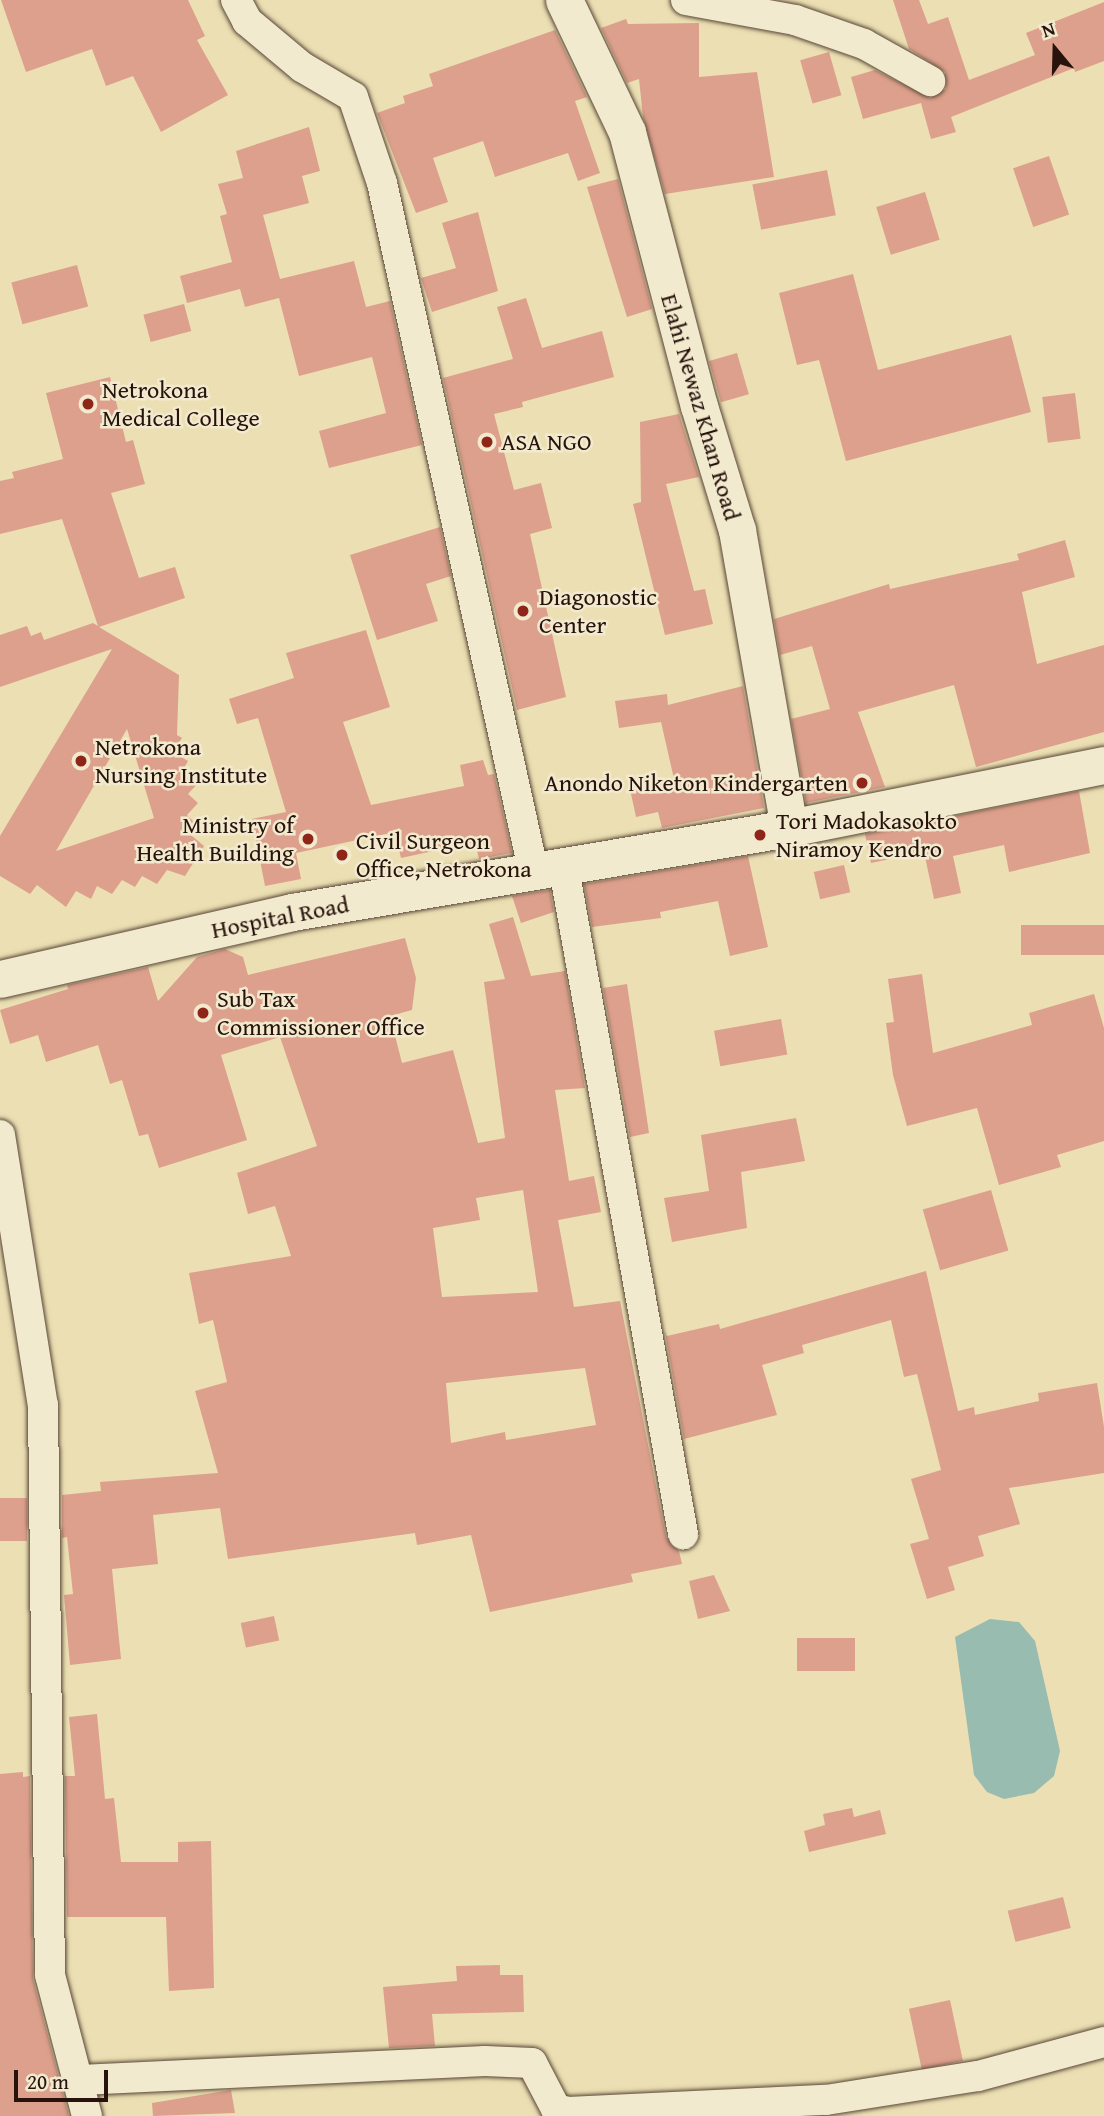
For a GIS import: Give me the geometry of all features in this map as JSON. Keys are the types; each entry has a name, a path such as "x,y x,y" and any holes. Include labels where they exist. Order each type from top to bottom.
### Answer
{"street":[{"path":"236,0 247,21 293,60 353,97 382,183 549,871 683,1534"},
{"name":"Elahi Newaz Khan Road","path":"564,0 627,132 699,406 737,530 789,828"},
{"path":"686,0 795,20 864,44 930,81"},
{"name":"Hospital Road","path":"0,979 292,912 549,871 789,828 1104,765"},
{"path":"0,1135 43,1405 50,1975 80,2080 87,2116"},
{"path":"80,2080 485,2061 531,2063 556,2109 568,2112 826,2100 978,2076 1104,2042"}],"water":[{"path":"990,1619 1019,1622 1035,1641 1060,1751 1054,1776 1034,1793 1004,1799 987,1792 974,1775 955,1637"}],"building":[{"path":"1,0 188,0 205,36 197,40 228,95 161,132 133,76 106,86 92,49 26,72"},
{"path":"893,0 919,0 928,24 948,17 969,80 1035,55 1026,33 1104,2 1104,61 1075,72 1074,68 951,117 956,132 931,139 921,103 863,119 851,77 875,70 930,98 946,89 945,72 909,49"},
{"path":"626,19 628,24 699,23 699,77 757,72 774,177 665,194 643,117 639,79 627,83 601,28"},
{"path":"555,30 587,97 575,101 600,173 578,181 568,153 495,177 483,141 433,158 448,202 416,213 377,113 405,103 403,96 433,86 429,74"},
{"path":"829,52 841,95 813,104 800,60"},
{"path":"309,127 320,171 302,176 309,203 263,215 280,279 354,261 366,307 390,301 422,445 329,468 319,431 386,413 372,357 299,376 279,298 245,307 240,289 187,303 180,276 232,262 220,216 227,214 218,184 243,178 236,151"},
{"path":"1049,156 1069,215 1033,227 1013,168"},
{"path":"827,170 836,215 761,230 752,185"},
{"path":"618,179 652,309 627,317 587,187"},
{"path":"925,192 940,240 891,255 876,207"},
{"path":"478,212 498,291 432,312 421,278 456,268 442,223"},
{"path":"77,265 88,307 22,324 11,283"},
{"path":"853,274 878,370 1011,335 1031,412 846,461 819,360 797,365 779,293"},
{"path":"526,298 542,348 602,331 614,377 522,402 523,407 494,414 514,490 541,483 552,528 530,534 566,697 517,710 443,378 513,359 497,307"},
{"path":"184,304 191,331 151,342 143,315"},
{"path":"737,353 749,394 721,402 709,361"},
{"path":"110,377 126,442 133,440 145,484 111,493 139,578 175,567 185,598 99,627 179,675 177,735 182,738 173,752 188,761 181,773 198,783 188,794 198,803 187,815 194,822 186,831 204,846 185,876 167,870 157,884 142,876 135,887 122,880 112,894 97,886 91,899 76,891 66,907 37,885 30,894 0,876 0,836 112,649 0,687 0,635 27,626 31,636 41,632 44,640 93,623 98,626 62,519 0,534 0,481 14,478 12,472 63,459 46,393","holes":["127,729 154,818 56,851"]},
{"path":"1075,393 1081,439 1048,443 1042,397"},
{"path":"679,414 699,477 666,484 694,591 705,589 713,624 665,635 633,504 641,502 640,422"},
{"path":"440,527 451,576 426,584 438,621 377,640 350,555"},
{"path":"1065,540 1075,577 1022,592 1037,664 1104,645 1104,732 976,767 954,685 858,712 885,787 806,803 791,719 830,709 812,646 780,655 774,619 889,584 890,589 1019,560 1017,554"},
{"path":"366,630 390,707 343,722 371,805 464,786 460,765 483,760 488,775 494,774 512,853 479,859 475,842 401,858 395,832 296,853 301,879 265,886 252,819 286,812 258,718 237,724 229,699 294,678 286,653"},
{"path":"743,686 764,808 662,828 658,812 636,817 630,789 674,779 661,722 619,728 615,701 667,694 668,705"},
{"path":"1079,791 1090,853 1009,872 1004,845 953,856 961,893 934,899 924,852 871,863 865,834"},
{"path":"748,856 768,947 730,956 718,901 660,912 661,918 592,927 584,884"},
{"path":"844,865 850,892 820,899 814,872"},
{"path":"550,890 554,912 521,923 512,896"},
{"path":"513,917 531,976 565,971 585,1088 555,1090 569,1181 594,1176 601,1212 558,1220 574,1307 620,1301 666,1537 679,1551 682,1564 631,1574 633,1582 490,1612 471,1535 417,1545 415,1533 228,1559 220,1508 153,1515 158,1564 112,1569 121,1659 70,1665 64,1595 73,1594 67,1537 62,1538 62,1495 101,1491 100,1482 218,1473 195,1391 227,1382 213,1320 199,1324 189,1273 291,1256 275,1206 248,1214 237,1173 317,1146 280,1037 221,1055 247,1140 159,1168 148,1134 139,1136 122,1080 110,1084 98,1045 46,1062 38,1035 10,1044 0,1010 68,989 67,985 148,967 158,1001 197,957 225,949 243,957 248,975 405,938 416,978 412,1010 390,1016 402,1063 453,1050 478,1143 505,1138 484,982 505,979 489,924","holes":["523,1190 538,1292 442,1297 433,1228 480,1220 476,1198","585,1368 596,1425 506,1440 505,1432 451,1443 446,1383"]},
{"path":"1021,925 1104,925 1104,955 1021,955"},
{"path":"922,974 933,1053 1032,1025 1029,1013 1094,994 1104,1028 1104,1141 1057,1155 1061,1167 999,1185 977,1108 907,1126 893,1075 886,1023 894,1022 888,979"},
{"path":"627,984 649,1133 630,1137 603,988"},
{"path":"781,1019 787,1054 720,1066 714,1031"},
{"path":"796,1118 805,1161 741,1172 747,1228 672,1242 664,1198 709,1191 701,1135"},
{"path":"991,1190 1008,1251 940,1270 923,1210"},
{"path":"926,1271 958,1411 974,1407 975,1415 1039,1401 1038,1393 1097,1383 1104,1427 1104,1473 1009,1488 1020,1524 978,1536 984,1556 948,1567 955,1590 927,1599 910,1544 929,1539 911,1479 941,1470 917,1374 904,1377 891,1320 802,1345 804,1353 762,1365 777,1415 684,1439 665,1332 667,1336 719,1324 720,1329"},
{"path":"0,1498 27,1498 27,1541 0,1541"},
{"path":"714,1575 730,1611 698,1619 689,1581"},
{"path":"274,1616 279,1640 246,1648 241,1623"},
{"path":"797,1638 855,1638 855,1671 797,1671"},
{"path":"97,1714 105,1799 114,1798 121,1862 178,1862 178,1842 211,1841 214,1988 169,1991 166,1917 67,1917 65,1776 75,1776 69,1717"},
{"path":"23,1772 23,1777 30,1776 33,1979 69,2116 0,2116 0,1774"},
{"path":"852,1808 854,1817 880,1810 886,1834 809,1852 804,1831 825,1825 823,1814"},
{"path":"1063,1897 1071,1928 1015,1942 1008,1911"},
{"path":"500,1965 500,1975 523,1975 524,2012 432,2014 435,2046 389,2048 383,1987 457,1981 456,1966"},
{"path":"950,2000 963,2061 922,2069 909,2009"},
{"path":"231,2090 235,2113 153,2116 152,2103"}],"place":[{"name":"Netrokona Medical College","path":"88,404"},
{"name":"ASA NGO","path":"487,442"},
{"name":"Diagonostic Center","path":"523,611"},
{"name":"Netrokona Nursing Institute","path":"81,761"},
{"name":"Anondo Niketon Kindergarten","path":"862,783"},
{"name":"Tori Madokasokto Niramoy Kendro","path":"760,835"},
{"name":"Ministry of Health Building","path":"308,839"},
{"name":"Civil Surgeon Office, Netrokona","path":"342,855"},
{"name":"Sub Tax Commissioner Office","path":"203,1013"}]}
